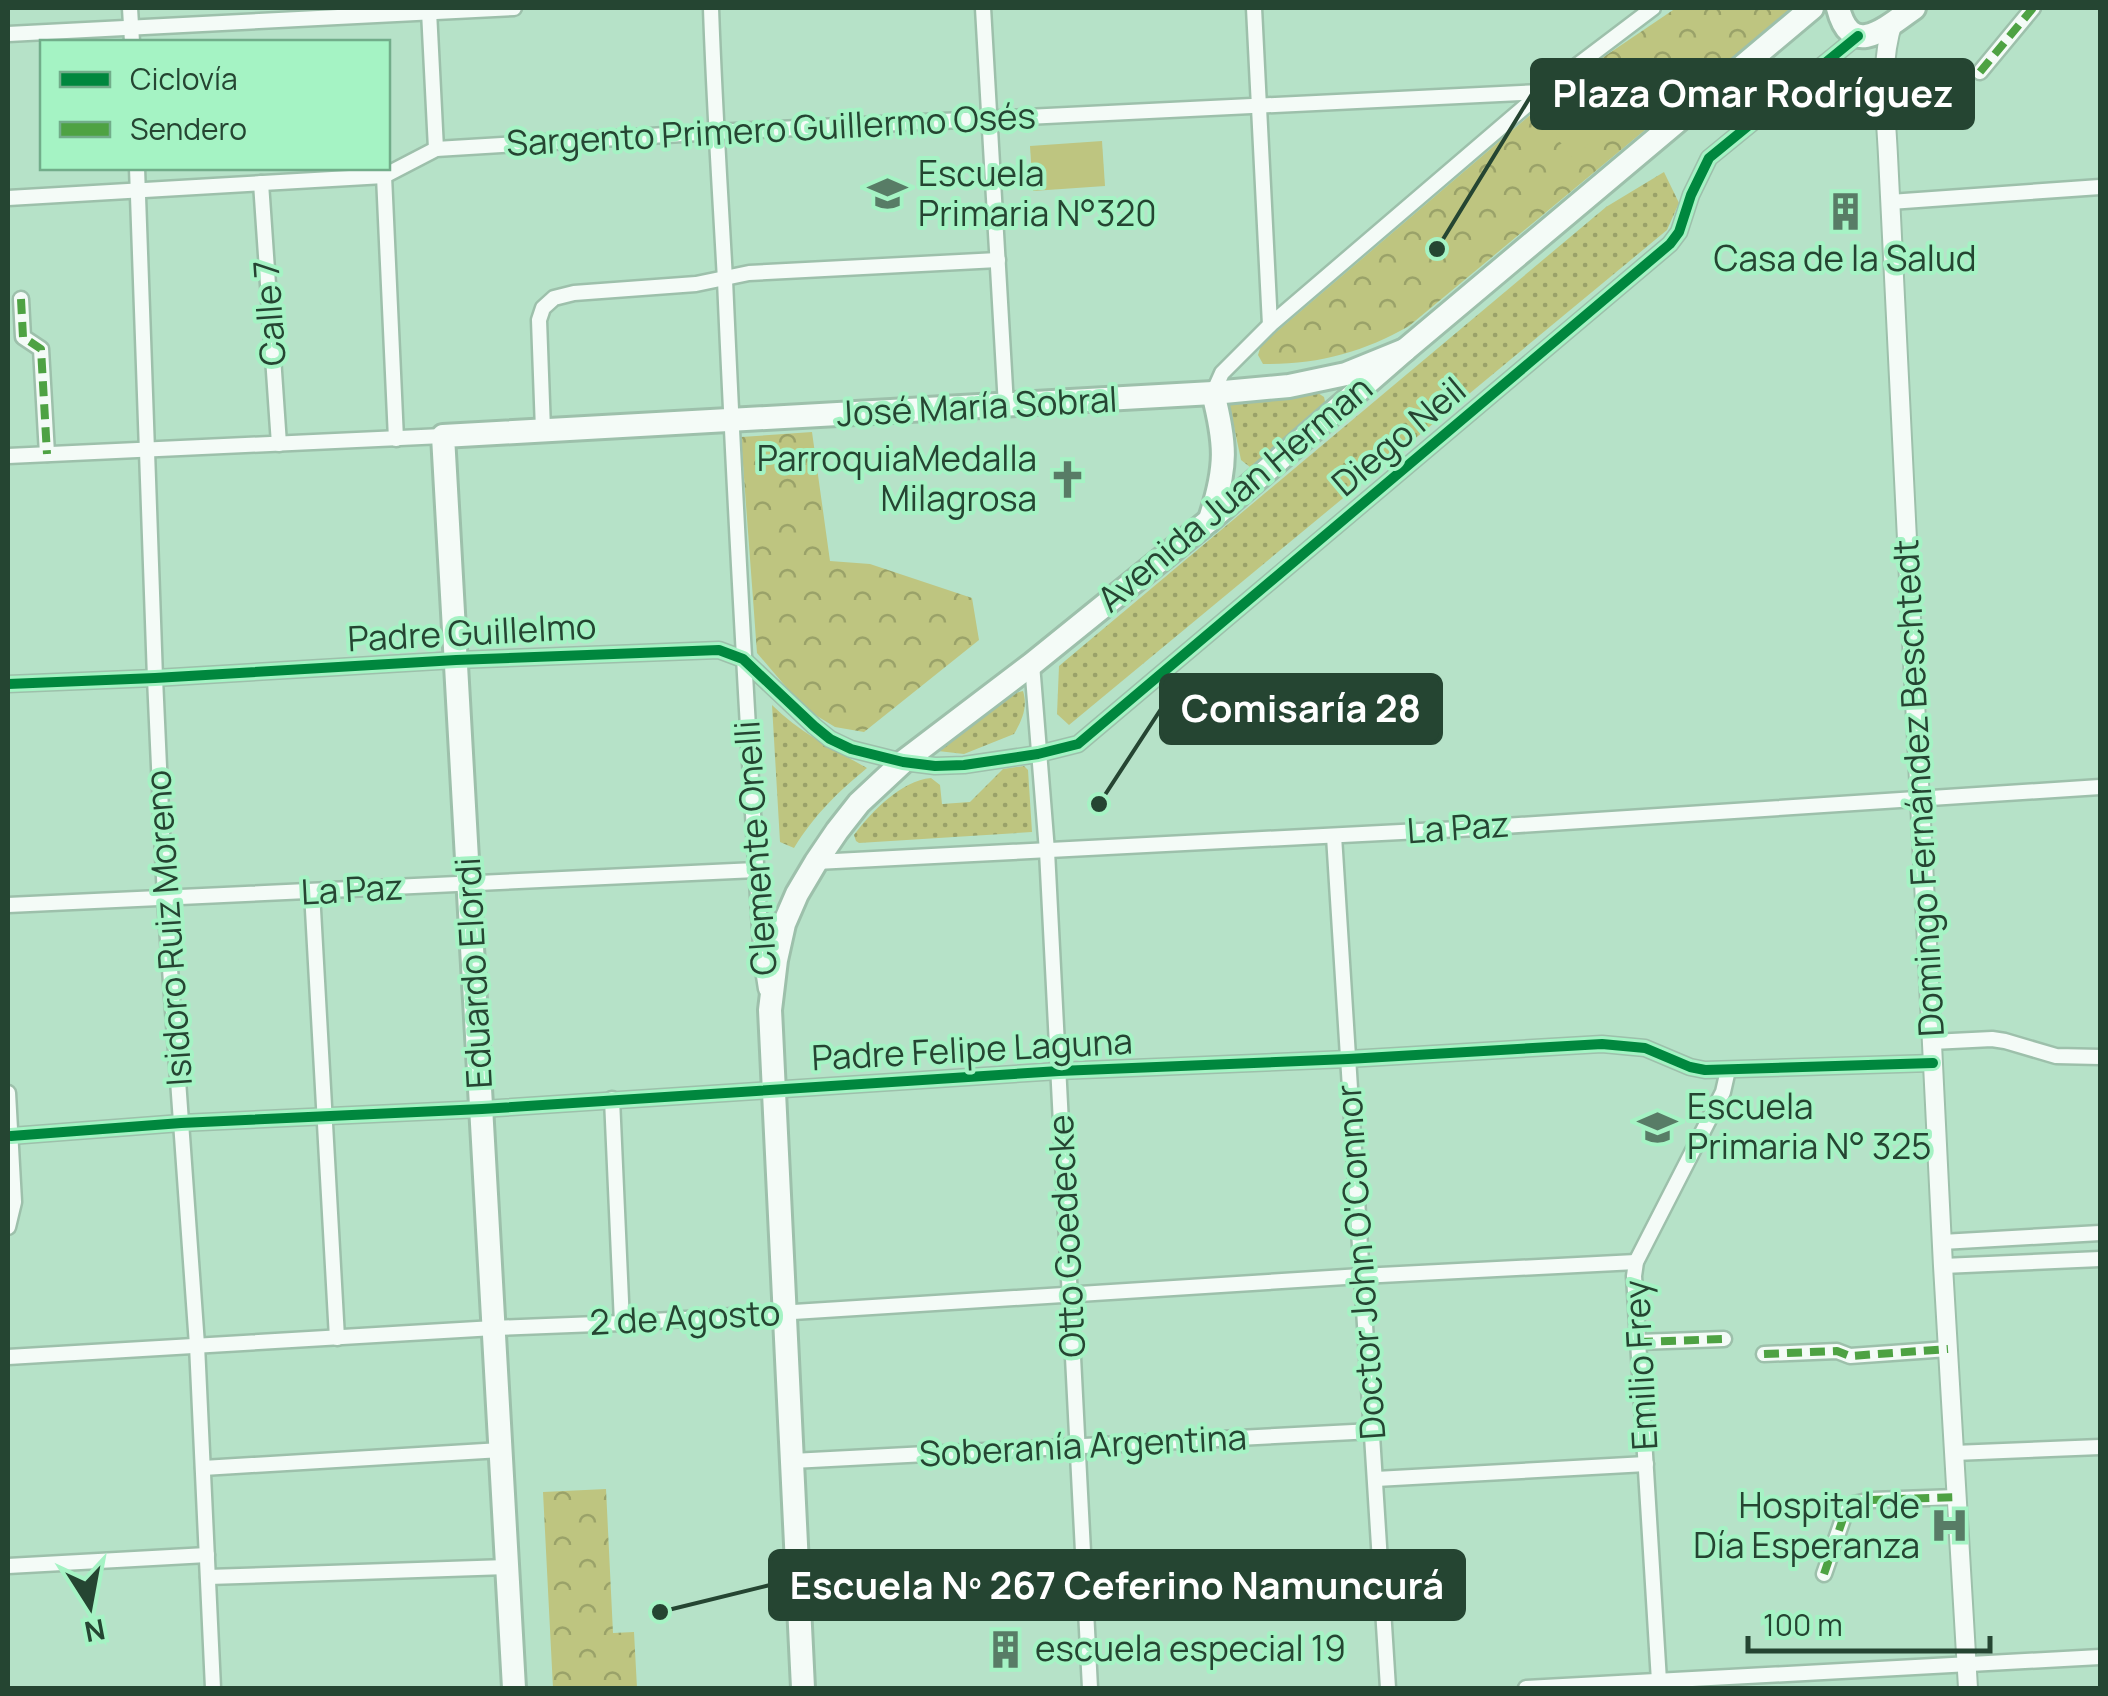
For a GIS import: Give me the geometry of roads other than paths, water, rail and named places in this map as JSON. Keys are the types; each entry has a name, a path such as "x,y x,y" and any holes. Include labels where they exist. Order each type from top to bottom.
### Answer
{"main road":[{"name":"Avenida Juan Herman","path":"770,1010 784,924 816,862 859,802 1210,520 1405,350 1812,8"},
{"path":"1850,26 1882,30 1914,8"},
{"name":"Avenida Juan Herman","path":"1785,32 1824,19 1850,26"},
{"name":"José María Sobral","path":"443,436 1213,393 1289,386 1346,374 1405,350"},
{"path":"1210,520 1222,482 1224,450 1213,393"},
{"name":"Eduardo Elordi","path":"443,436 514,1688"},
{"name":"Clemente Onelli","path":"770,1010 803,1688"}],"street":[{"path":"130,8 132,35"},
{"path":"8,34 132,35 263,13 514,8"},
{"name":"Clemente Onelli","path":"711,8 742,660 762,963 770,1010"},
{"path":"984,8 1006,406"},
{"path":"1254,8 1270,325"},
{"path":"1213,393 1222,373 1270,325 1542,92 1653,8"},
{"path":"1980,72 2033,8"},
{"path":"429,11 436,149"},
{"name":"Domingo Fernández Beschtedt","path":"1894,22 1884,67 1932,1063 1968,1688"},
{"path":"1850,26 1884,67"},
{"name":"Diego Neil","path":"904,762 964,765 1078,744 1670,244 1679,232 1709,158 1850,26"},
{"name":"Sargento Primero Guillermo Osés","path":"8,198 384,176 436,149 1542,92"},
{"name":"Isidoro Ruiz Moreno","path":"137,170 165,899 197,1345 213,1688"},
{"path":"384,176 396,438"},
{"name":"Calle 7","path":"261,182 280,444"},
{"path":"1890,202 2100,187"},
{"path":"544,430 539,320 543,308 554,298 574,293 696,284 749,273 998,260"},
{"path":"21,299 23,337 41,349 46,454"},
{"name":"José María Sobral","path":"8,456 443,436"},
{"name":"Padre Guillelmo","path":"8,684 719,650 742,660"},
{"path":"742,660 830,739 851,749 904,762"},
{"name":"Otto Goedecke","path":"1032,664 1047,851 1090,1688"},
{"name":"La Paz","path":"816,862 1334,836 2100,786"},
{"name":"Doctor John O'Connor","path":"1334,836 1388,1688"},
{"name":"La Paz","path":"8,905 756,870"},
{"path":"312,892 337,1338"},
{"path":"1932,1042 1992,1039 2056,1056 2100,1057"},
{"name":"Padre Felipe Laguna","path":"11,1136 1058,1071 1602,1044 1645,1048 1690,1066 1728,1070 1932,1063"},
{"name":"Emilio Frey","path":"1659,1681 1634,1276 1636,1262 1723,1092 1728,1070"},
{"path":"8,1094 14,1202 8,1227"},
{"path":"612,1100 622,1323"},
{"path":"1942,1242 2100,1233"},
{"path":"1943,1266 2100,1259"},
{"name":"2 de Agosto","path":"8,1357 1636,1262"},
{"path":"1638,1342 1724,1339"},
{"path":"1764,1354 1837,1351 1850,1356 1948,1349"},
{"name":"Soberanía Argentina","path":"792,1461 1372,1431"},
{"path":"1954,1453 2100,1447"},
{"path":"203,1468 501,1450"},
{"path":"1376,1478 1646,1464"},
{"path":"1824,1574 1845,1512 1854,1504 1956,1497"},
{"path":"8,1566 207,1555"},
{"path":"798,1596 1380,1566"},
{"path":"208,1577 508,1568"},
{"path":"1526,1688 2100,1656"}],"place":[{"name":"Escuela Primaria N°320","path":"888,194"},
{"name":"Casa de la Salud","path":"1845,212"},
{"name":"Plaza Omar Rodríguez","path":"1437,249"},
{"name":"ParroquiaMedalla Milagrosa","path":"1067,479"},
{"name":"Comisaría 28","path":"1099,804"},
{"name":"Escuela Primaria N° 325","path":"1657,1127"},
{"name":"Hospital de Día Esperanza","path":"1950,1526"},
{"name":"Escuela Nº 267 Ceferino Namuncurá","path":"660,1612"},
{"name":"escuela especial 19","path":"1005,1649"}]}
